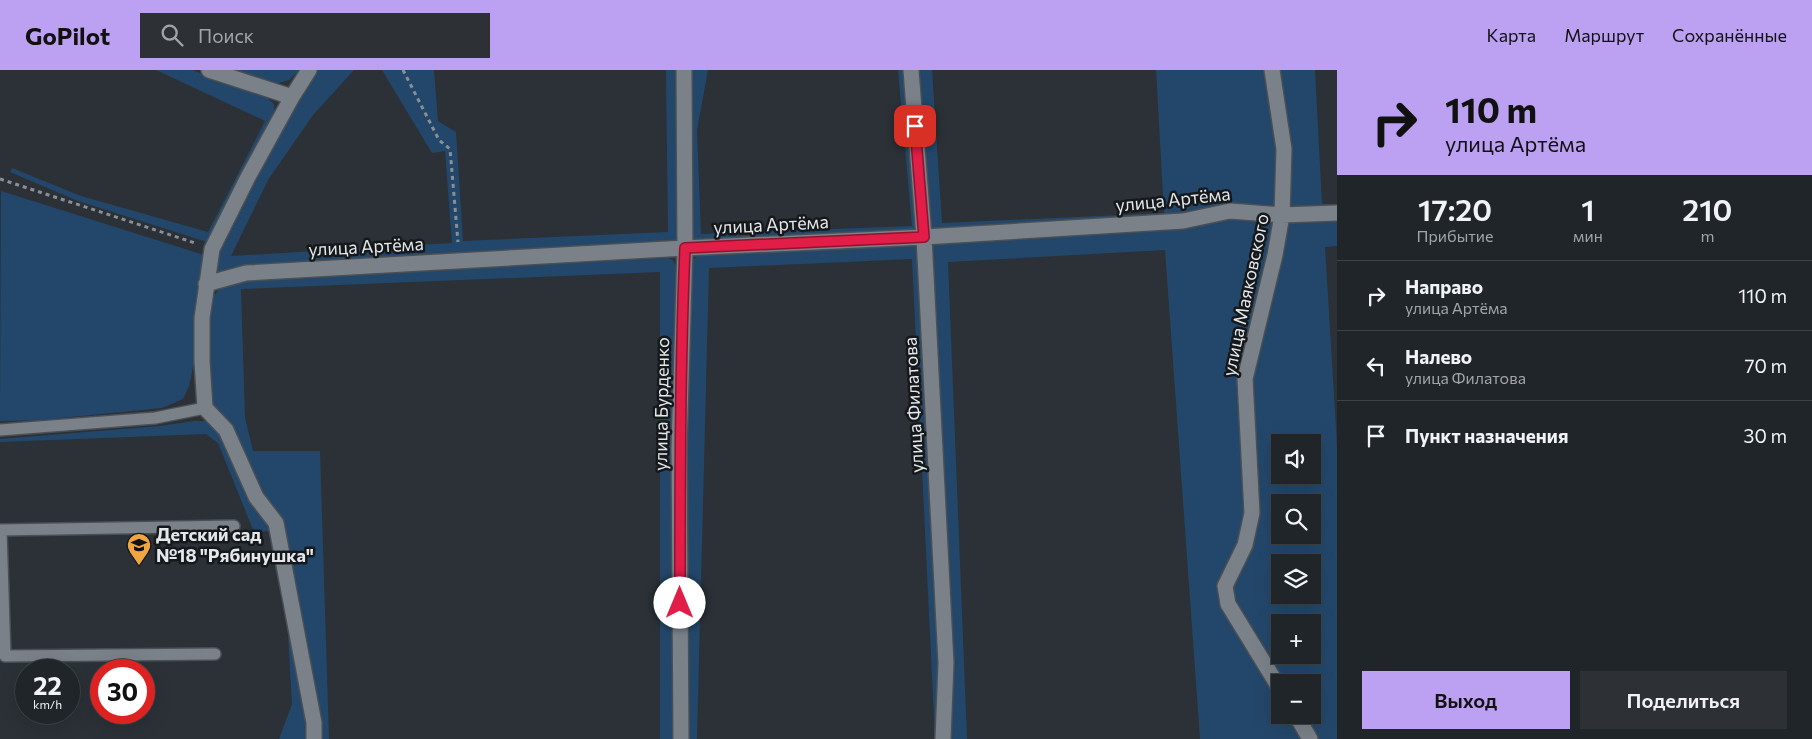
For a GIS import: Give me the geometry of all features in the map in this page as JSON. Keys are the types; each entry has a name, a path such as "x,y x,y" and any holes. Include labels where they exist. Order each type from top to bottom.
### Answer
{"street":[{"path":"208,70 292,97"},
{"path":"309,70 248,177 212,249 202,318 202,361 205,408 226,430 256,498 276,523 314,723 314,739"},
{"name":"улица Бурденко","path":"682,739 679,448 685,248 684,70"},
{"name":"улица Филатова","path":"911,70 924,237 946,663 943,739"},
{"name":"улица Маяковского","path":"1271,674 1228,604 1225,586 1245,545 1252,513 1245,379 1275,254 1282,215 1284,149 1272,70"},
{"name":"улица Артёма","path":"206,284 246,273 685,248 924,237 1182,221 1230,211 1282,215 1337,213"},
{"path":"1301,724 1310,739"}],"lane":[{"path":"0,430 155,418 205,408"},
{"path":"215,654 5,656 0,530 234,526"}],"path":[{"path":"403,70 439,140 450,149 460,261"},
{"path":"0,179 212,249"}],"shaded area":[{"path":"156,70 193,70 264,95 274,104 275,115 207,242 78,201 10,172 12,168 81,196 208,232 265,121"},
{"path":"227,70 300,70 289,80 275,84"},
{"path":"318,70 354,70 313,115 268,180 231,256 452,243 445,151 432,153 382,70 434,70 438,121 456,132 463,241 668,232 666,70 676,70 678,243 243,266 219,272 215,267 218,255 233,221 301,96"},
{"path":"691,70 708,70 697,130 701,234 912,226 898,70 906,70 918,227 914,232 691,242"},
{"path":"917,70 932,70 942,223 1164,213 1156,70 1266,70 1279,149 1276,209 1180,217 933,232 928,226"},
{"path":"1279,70 1315,70 1322,204 1337,204 1337,207 1289,209"},
{"path":"1,191 204,255 194,318 194,362 189,386 183,399 162,408 41,420 0,421"},
{"path":"1230,215 1275,221 1237,377 1245,513 1238,543 1218,586 1271,685 1271,724 1293,724 1302,739 1200,739 1165,250 948,262 967,739 947,739 929,249 934,242"},
{"path":"1337,221 1337,246 1325,247 1337,445 1337,739 1318,739 1309,724 1321,724 1321,674 1279,674 1273,664 1321,664 1321,614 1271,614 1271,661 1235,601 1233,587 1252,549 1260,515 1253,379 1289,223"},
{"path":"913,245 919,250 941,662 939,739 935,739 912,259 709,268 697,739 687,739 686,448 690,268 693,260 698,255"},
{"path":"667,258 673,260 678,270 675,739 660,739 660,272 241,289 245,418 253,451 320,451 329,739 321,739 321,719 281,516 259,493 211,406 207,357 213,297 220,288 247,280"},
{"path":"205,421 220,432 267,523 269,531 254,532 218,443 206,434 0,442 0,439 160,426"},
{"path":"286,600 308,723 308,739 279,739 292,704"}],"place":[{"name":"Детский сад №18 \"Рябинушка\"","path":"139,566"}],"route":[{"path":"680,603 679,448 685,248 924,237 915,126"}]}
